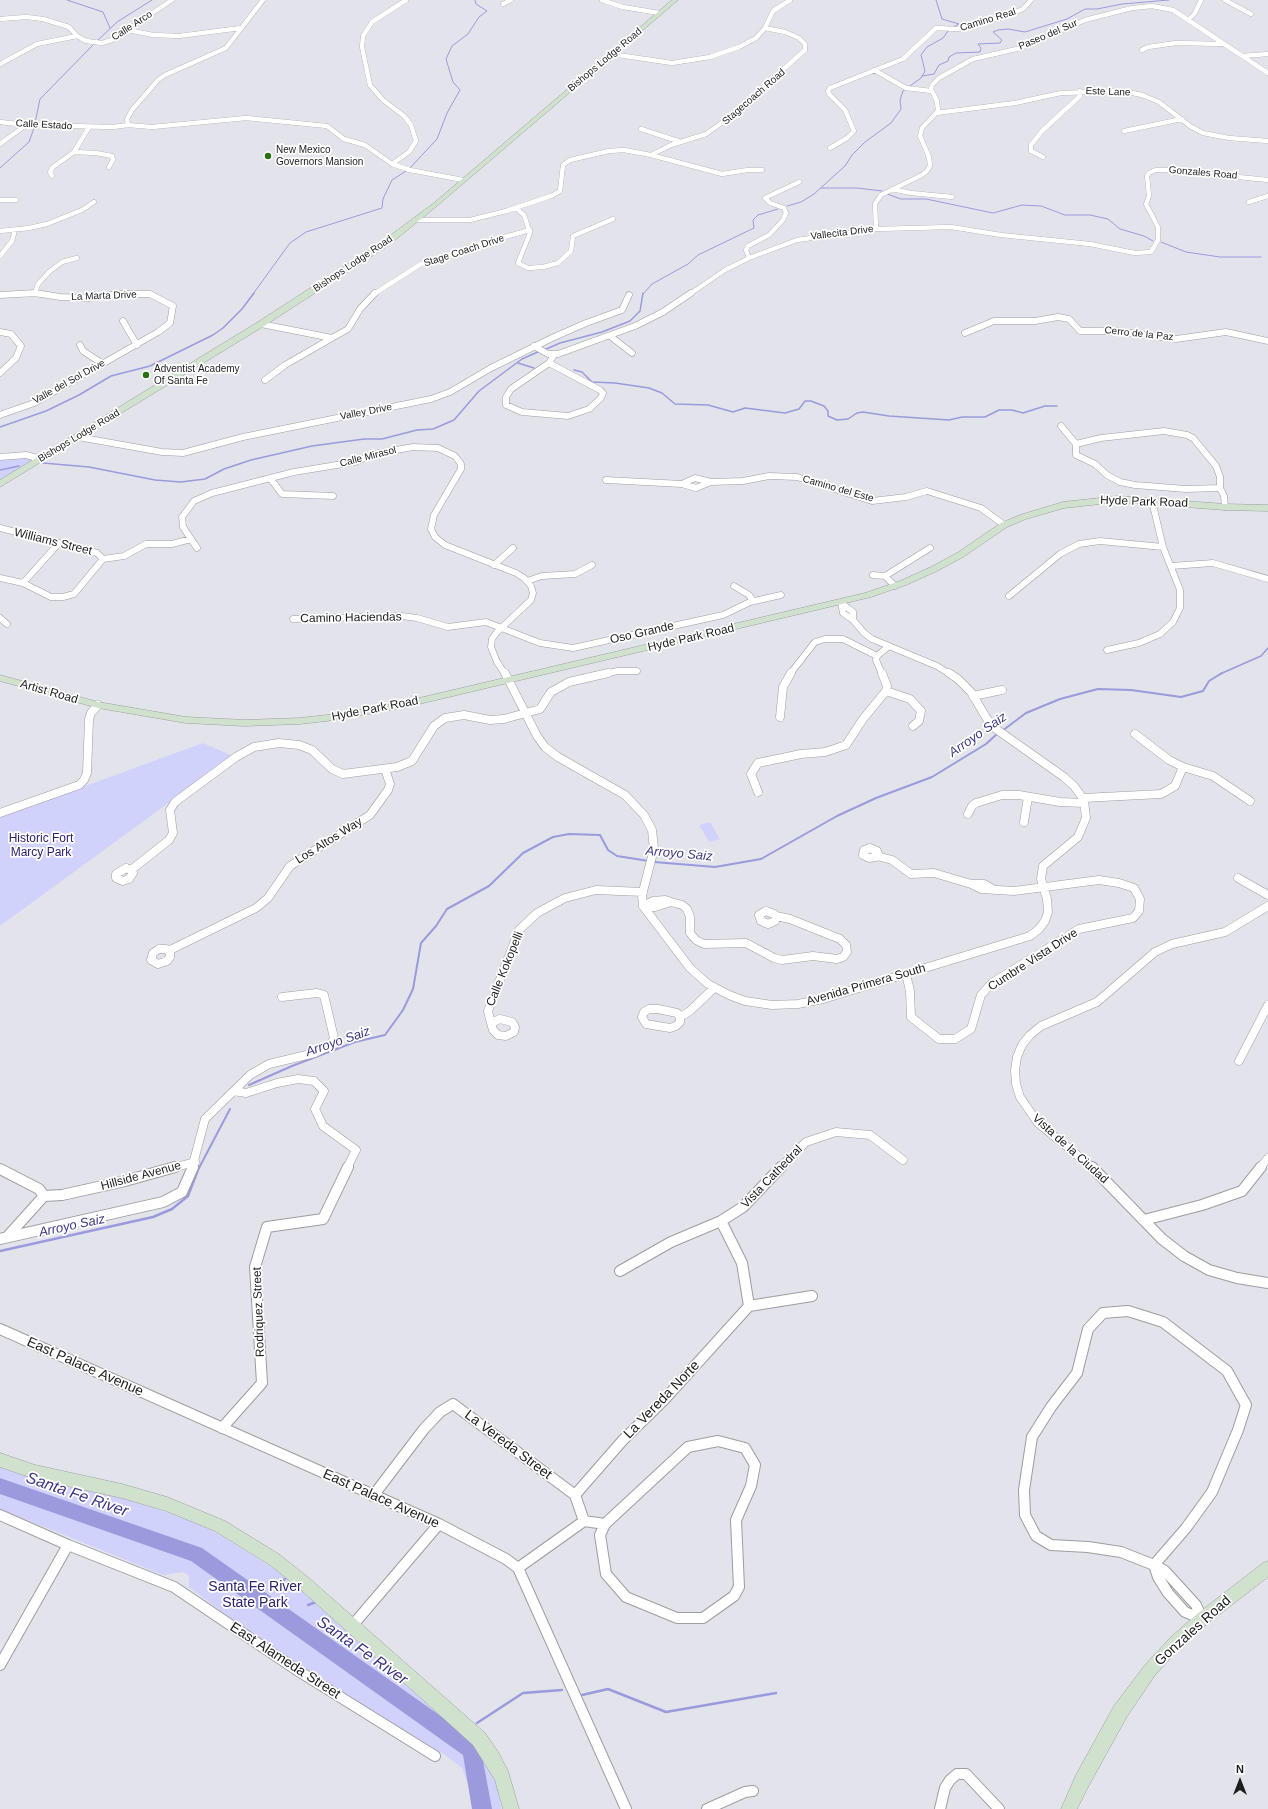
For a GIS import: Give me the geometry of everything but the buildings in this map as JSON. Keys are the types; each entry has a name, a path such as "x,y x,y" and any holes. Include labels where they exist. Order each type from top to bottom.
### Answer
{"street":[{"path":"159,0 170,1"},
{"path":"128,125 126,119 132,110 158,80 165,75 226,48 263,0"},
{"path":"392,164 409,152 416,141 411,125 404,116 383,100 370,85 362,47 363,36 372,22 406,0"},
{"path":"502,4 511,0"},
{"path":"602,0 623,7 659,13"},
{"name":"Bishops Lodge Road","path":"0,484 261,324 358,262 416,220 675,0"},
{"path":"611,54 664,62 693,61 710,57 743,46 756,38 765,28 773,11 790,0"},
{"name":"Camino Real","path":"830,148 844,141 851,136 854,131 845,110 829,94 828,91 832,87 903,59 936,28 957,30 1000,18 1023,9 1031,0"},
{"path":"1189,19 1195,13 1201,0"},
{"path":"1225,0 1251,14"},
{"name":"Calle Arco","path":"0,18 26,17 43,19 69,27 78,36 86,41 102,43 112,40 170,1"},
{"name":"Paseo del Sur","path":"931,91 931,86 936,79 968,61 982,56 1021,48 1085,20 1132,8 1152,6 1164,7 1173,10 1189,19 1268,73"},
{"path":"128,30 152,35 179,36 241,28"},
{"name":"Stagecoach Road","path":"651,155 681,142 706,134 718,127 805,50 805,44 799,38 785,32 765,28"},
{"path":"0,64 37,44 78,36"},
{"path":"1142,50 1148,47 1176,43 1226,44"},
{"path":"1242,56 1268,54"},
{"path":"874,70 904,88 931,91 938,102 936,113 922,128 920,134 920,141 930,160 929,168 920,176 881,195 875,204 876,229"},
{"name":"Este Lane","path":"936,113 1015,103 1056,93 1118,90 1137,94 1162,104 1193,128 1207,134 1235,139 1268,141"},
{"path":"1043,157 1030,149 1032,145 1042,131 1080,96 1080,91"},
{"name":"Calle Estado","path":"0,122 26,125 128,125 152,127 246,118 327,126 333,129 344,139 365,145 392,164 410,170 463,180"},
{"path":"1124,131 1182,119"},
{"path":"0,143 26,125"},
{"name":"Calle Estado","path":"52,176 50,172 52,167 74,152 89,126"},
{"path":"641,129 681,142"},
{"path":"416,220 474,219 516,208 560,191 563,165 570,160 609,151 624,150 651,155 722,174 748,170 762,170"},
{"path":"74,152 96,153 112,156 114,160 109,167"},
{"name":"Gonzales Road","path":"1158,227 1146,204 1149,196 1146,176 1151,172 1168,170 1267,180"},
{"path":"1267,180 1268,187"},
{"path":"749,258 746,250 748,246 769,235 783,220 786,213 784,208 770,203 765,198 799,182"},
{"path":"892,189 952,198"},
{"path":"1249,202 1268,196"},
{"path":"0,200 16,200"},
{"path":"0,231 29,228 64,218 94,202"},
{"path":"516,208 524,215 530,230 529,237 518,263 525,267 543,267 558,264 568,255 572,248 572,238 575,235 602,225 613,218"},
{"name":"Vallecita Drive","path":"554,355 640,324 655,316 716,275 749,258 797,240 876,229 909,227 951,228 1001,235 1084,243 1135,253 1151,252 1158,240 1158,227"},
{"path":"0,256 4,253 12,241 15,230"},
{"name":"Stage Coach Drive","path":"265,380 285,365 348,329 360,309 378,290 421,264 483,243 530,230"},
{"path":"35,293 38,284 49,272 62,262 77,258"},
{"name":"La Marta Drive","path":"0,295 35,293 60,297 88,298 118,294 150,294 173,306 170,323 137,345"},
{"name":"Valley Drive","path":"78,437 166,453 188,452 243,437 435,398 450,392 491,368 534,346 586,323 622,310 629,295"},
{"name":"Cerro de la Paz","path":"965,333 994,321 1035,321 1055,317 1069,319 1077,333 1117,331 1172,339 1226,332 1268,341"},
{"path":"123,321 137,345"},
{"path":"261,324 332,338"},
{"path":"0,332 11,334 21,346 16,358 0,373"},
{"path":"610,336 632,353"},
{"path":"80,344 82,351 103,364"},
{"name":"Valle del Sol Drive","path":"0,415 34,403 137,345"},
{"path":"534,346 546,353 554,355 548,363 511,389 506,397 506,405 522,412 568,416 589,409 601,398 603,393 600,390 548,363"},
{"path":"1061,426 1076,444 1076,456 1096,464 1107,475 1125,483 1186,489 1220,488"},
{"path":"1076,444 1101,438 1164,431 1184,434 1193,438 1215,464 1220,477 1220,488 1224,496 1225,507"},
{"name":"Calle Mirasol","path":"197,548 183,526 182,520 186,510 194,501 212,493 270,478 355,462 374,454 412,447 431,447 448,451 458,458 461,464 461,469 434,515 431,524 433,533 438,540 450,548 516,573 527,581"},
{"path":"0,457 26,455 41,459"},
{"name":"Camino del Este","path":"606,480 682,484 696,488 711,482 743,481 769,476 797,477 872,501 906,497 927,491 981,508 1004,525"},
{"path":"270,478 278,492 282,494 333,496"},
{"name":"Hyde Park Road","path":"98,705 186,720 245,723 300,721 335,717 398,706 841,602 895,586 926,573 952,560 1004,525 1029,515 1063,505 1118,499 1225,507 1268,508"},
{"path":"1107,650 1139,643 1160,634 1173,622 1180,608 1180,590 1163,547 1152,501"},
{"name":"Williams Street","path":"1,530 97,553 103,559"},
{"path":"0,578 23,583 51,597 63,597 74,594 103,559 124,556 146,544 172,544 191,539"},
{"path":"1009,596 1060,554 1079,544 1100,542 1163,547"},
{"path":"23,583 59,543"},
{"path":"494,565 513,548"},
{"path":"873,575 885,576 930,548"},
{"path":"1171,566 1213,563 1268,579"},
{"path":"592,565 575,574 539,577 527,581 532,589 531,600 494,635 491,645 492,652 497,662 501,666 539,740 549,750 570,764 617,789 634,802 650,825 654,839 654,854 643,892 643,906 655,907 671,902 682,905 687,909 690,917 690,933 696,940 704,944 746,942 774,958 782,960 813,956 836,959 844,956 847,952 846,945 840,939 790,919 776,916"},
{"path":"885,576 895,586"},
{"path":"734,586 749,595 753,601"},
{"name":"Oso Grande","path":"502,628 545,644 561,647 579,647 723,615 753,601 781,595"},
{"path":"841,602 843,612 868,636 946,671 961,682 973,696 987,719 996,729 1064,777 1074,786 1083,800"},
{"name":"Camino Haciendas","path":"293,619 396,615 417,618 448,627 483,622 502,628"},
{"path":"0,618 7,624"},
{"path":"780,717 783,687 788,676 815,642 825,639 843,639 877,656"},
{"path":"758,792 751,774 758,763 801,754 824,752 846,745 863,719 886,691 887,686 885,680 876,663 877,656 889,646"},
{"path":"131,870 171,838 172,830 170,812 175,802 236,757 254,747 279,742 299,745 312,750 332,769 340,773 351,774 385,769 400,766 412,761 434,726 445,718 464,715 497,720 541,708 551,692 565,683 614,672 637,671"},
{"name":"Artist Road","path":"0,678 98,705"},
{"path":"973,696 1002,690"},
{"path":"886,691 910,699 921,712 919,721 913,726"},
{"path":"0,813 79,785 84,780 87,773 89,719 98,705"},
{"path":"1135,734 1161,756 1183,767 1213,776 1250,801"},
{"path":"968,814 972,806 976,803 997,796 1013,795 1060,802 1161,794 1172,789 1177,783 1183,767"},
{"name":"Los Altos Way","path":"168,951 256,908 268,898 290,866 370,815 388,790 390,784 385,769"},
{"path":"1024,822 1028,797"},
{"name":"Avenida Primera South","path":"643,906 690,968 701,979 714,988 745,1001 772,1005 790,1005 823,999 1030,936 1039,929 1047,917 1048,904 1043,888 1041,874 1043,866 1049,859 1074,841 1083,828 1086,818 1083,800"},
{"name":"Cumbre Vista Drive","path":"877,856 892,860 911,874 934,873 971,884 981,890 994,889 1014,891 1099,880 1119,883 1134,888 1140,899 1139,912 1133,918 1079,929 992,983 980,996 971,1029 955,1040 939,1039 911,1017 910,991 906,974"},
{"path":"1238,878 1268,895"},
{"name":"Calle Kokopelli","path":"490,1023 488,1011 519,930 537,913 565,898 596,890 643,892"},
{"name":"Vista de la Ciudad","path":"1268,906 1225,932 1172,944 1154,952 1097,1002 1041,1026 1030,1035 1022,1045 1017,1057 1015,1070 1016,1084 1020,1097 1038,1123 1054,1138 1090,1165 1162,1239 1184,1256 1209,1270 1237,1278 1268,1283"},
{"path":"680,1017 690,1011 714,988"},
{"name":"Hillside Avenue","path":"44,1196 62,1195 125,1181 195,1162 205,1119 250,1075 268,1064 316,1053 331,1045 334,1038 324,995 317,993 282,997"},
{"path":"1239,1061 1268,1005"},
{"name":"Rodriquez Street","path":"222,1428 262,1383 255,1267 267,1227 323,1219 356,1150 323,1126 315,1109 324,1091 314,1081 298,1079 277,1083 246,1093 234,1091"},
{"name":"Vista Cathedral","path":"620,1271 671,1242 721,1221 743,1207 806,1142 836,1132 870,1135 903,1160"},
{"path":"1144,1220 1202,1205 1242,1191 1268,1158"},
{"path":"4,1238 163,1202 182,1192 195,1162"},
{"path":"0,1170 39,1189 44,1196 4,1238"},
{"path":"721,1221 742,1263 749,1306 812,1296"},
{"name":"La Vereda Norte","path":"575,1495 623,1440 664,1400 749,1306"},
{"path":"1128,1311 1163,1322 1227,1371 1246,1405 1238,1430 1212,1492 1186,1528 1154,1565 1121,1552 1088,1547 1051,1545 1036,1536 1025,1515 1024,1490 1032,1437 1051,1406 1077,1373 1088,1329 1103,1313 1128,1311"},
{"name":"East Palace Avenue","path":"0,1329 438,1524 506,1560 518,1568"},
{"name":"La Vereda Street","path":"373,1496 424,1429 440,1412 453,1404 575,1495"},
{"path":"718,1441 745,1448 755,1465 751,1486 736,1520 739,1587 734,1596 703,1618 677,1618 626,1597 606,1574 600,1535 605,1524 688,1447 718,1441"},
{"path":"0,1460 55,1477 145,1496 220,1526 275,1560 305,1584 479,1739 492,1758 502,1777 511,1809"},
{"path":"575,1495 584,1521"},
{"name":"East Alameda Street","path":"0,1515 68,1545 174,1587 300,1672 435,1756"},
{"path":"605,1524 584,1521 518,1568 626,1809"},
{"path":"352,1626 438,1524"},
{"path":"0,1665 68,1545"},
{"path":"1154,1565 1158,1577 1168,1593 1184,1612 1202,1619"},
{"name":"Gonzales Road","path":"1069,1809 1114,1723 1139,1684 1175,1643 1202,1619 1268,1568"},
{"path":"940,1809 945,1788 950,1780 957,1774 966,1774 999,1809"},
{"path":"707,1809 746,1792 753,1791"}],"green space":[{"path":"31,459 32,461 0,482 0,460"},
{"name":"Historic Fort Marcy Park","path":"203,743 233,756 0,926 0,817"},
{"path":"710,822 720,839 709,842 699,825"},
{"name":"Santa Fe River State Park","path":"0,1467 53,1484 119,1497 187,1519 217,1533 276,1570 300,1589 395,1676 475,1744 497,1782 501,1809 477,1809 462,1768 445,1755 310,1673 245,1629 189,1587 189,1576 183,1572 163,1575 0,1509"}],"waterway":[{"path":"67,0 103,12 110,28"},
{"path":"97,41 117,22 152,0"},
{"path":"410,168 437,139 447,113 460,90 453,82 446,59 452,46 468,34 479,17 487,11 476,4 475,0"},
{"path":"936,0 942,19 959,24 953,27"},
{"path":"922,76 934,74 939,65 948,61 949,57 956,53 980,52 981,48 978,44 1000,43 1002,40 993,32 998,30 1008,29 1025,32 1067,19 1085,9 1097,9 1122,4 1169,0"},
{"path":"922,76 925,71 921,55 927,47 943,38 948,31"},
{"path":"35,123 40,99 93,45"},
{"path":"787,206 801,202 814,194 845,166 852,155 865,142 891,123 901,109 900,100 903,91 922,76"},
{"path":"0,168 29,142 34,128"},
{"path":"253,294 290,243 306,232 382,208 383,199 392,180 406,171"},
{"path":"821,188 857,188 882,191"},
{"path":"887,194 901,199 926,199 993,213 1022,205 1041,206 1065,215 1090,215 1108,219 1120,229 1144,236 1153,241"},
{"path":"643,294 652,284 688,264 698,255 754,228 753,220 758,215 778,209"},
{"path":"1161,242 1186,252 1220,257 1261,257"},
{"path":"0,427 46,411 79,395 111,376 150,366 213,335 223,328 242,309 254,293"},
{"path":"544,350 560,343 602,332 630,321 640,311 643,293"},
{"path":"43,463 89,467 155,480 181,482 205,479 224,469 251,460 312,446 364,439 382,439 417,430 433,429 454,420 479,391 522,359 540,351"},
{"path":"518,363 534,368"},
{"path":"574,370 582,372 592,382 615,383 649,388 662,393 675,404 708,405 733,412 745,408 785,413 799,409 805,401 811,401 824,406 828,411 828,416 837,420 848,419 857,413 863,412 889,416 949,420 962,417 985,417 999,410 1012,410 1023,413 1045,406 1057,406"},
{"path":"0,470 19,466"},
{"name":"Arroyo Saiz","path":"1221,673 1261,656 1268,648"},
{"name":"Arroyo Saiz","path":"1002,731 1026,713 1060,699 1098,689 1131,690 1181,697 1203,691 1209,681 1221,673"},
{"name":"Arroyo Saiz","path":"654,862 715,867 761,859 837,816 876,798 932,777 986,744 998,733"},
{"name":"Arroyo Saiz","path":"249,1085 292,1066 355,1042 385,1035 403,1010 413,989 421,943 436,926 447,909 489,886 523,853 553,837 569,834 600,835 608,850 617,856 649,861"},
{"name":"Arroyo Saiz","path":"199,1168 230,1109"},
{"name":"Arroyo Saiz","path":"0,1251 153,1217 172,1209 188,1196 199,1167"},
{"name":"Santa Fe River","path":"0,1486 196,1554 472,1750 482,1809"},
{"path":"280,1582 285,1579"},
{"path":"308,1605 316,1602"},
{"path":"582,1695 608,1689 666,1712 776,1693"},
{"path":"477,1723 523,1693 562,1690"}],"place":[{"name":"New Mexico Governors Mansion","path":"268,156"},
{"name":"Adventist Academy Of Santa Fe","path":"146,375"}]}
